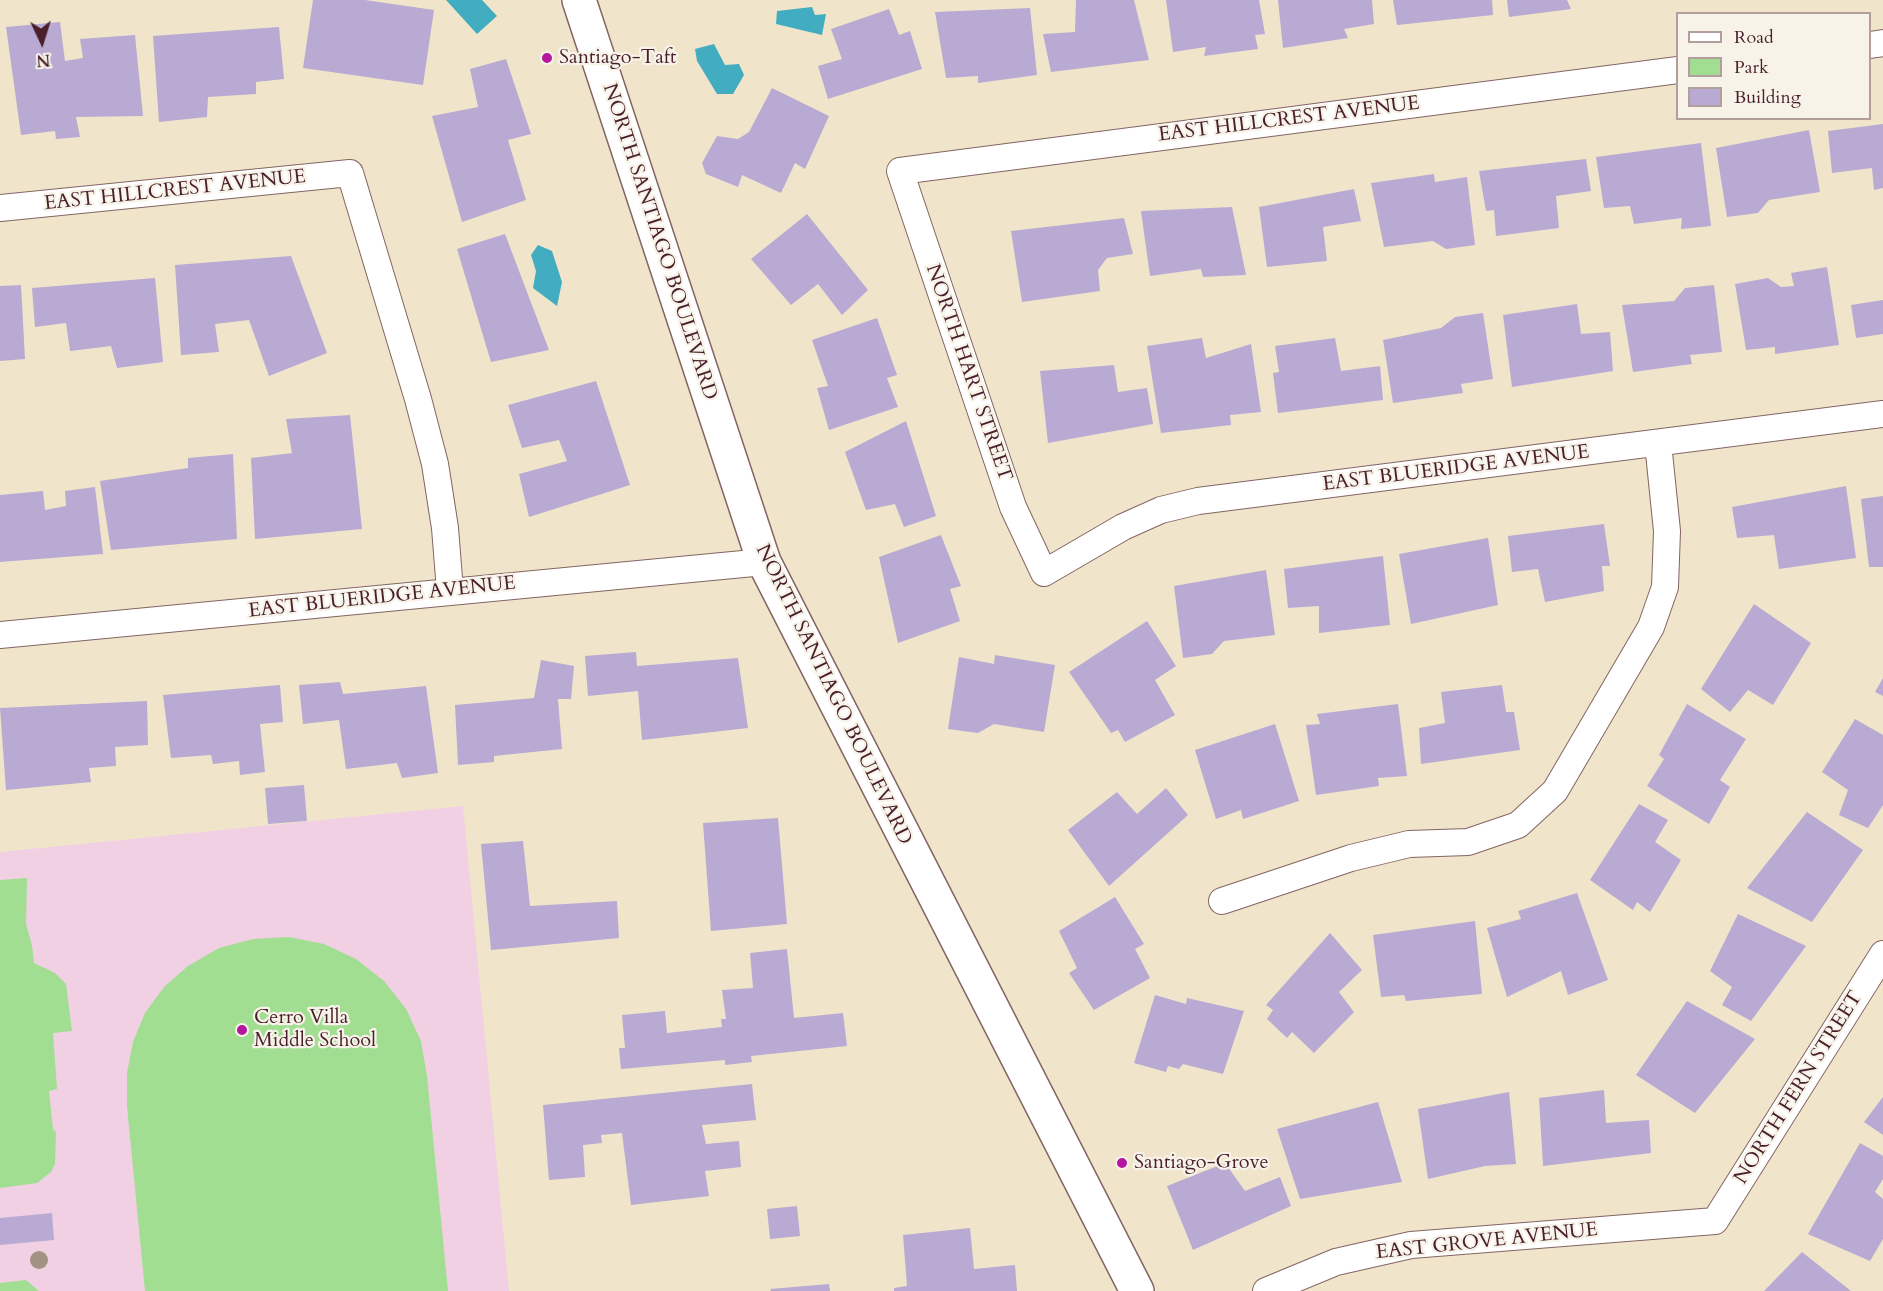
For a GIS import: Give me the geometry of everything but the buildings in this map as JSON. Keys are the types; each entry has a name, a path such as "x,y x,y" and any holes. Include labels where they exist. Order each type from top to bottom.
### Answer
{"main road":[{"name":"NORTH SANTIAGO BOULEVARD","path":"579,0 764,562 1137,1291"}],"street":[{"name":"EAST HILLCREST AVENUE","path":"900,171 1676,70"},
{"name":"NORTH HART STREET","path":"900,171 1013,507 1044,573"},
{"name":"EAST HILLCREST AVENUE","path":"0,208 350,174 418,399 435,464 445,528 450,591"},
{"name":"EAST BLUERIDGE AVENUE","path":"1044,573 1123,527 1161,510 1198,501 1883,414"},
{"path":"1222,901 1351,858 1409,844 1468,842 1518,825 1555,791 1651,627 1665,587 1667,531 1658,443"},
{"name":"EAST BLUERIDGE AVENUE","path":"0,635 764,562"},
{"name":"NORTH FERN STREET","path":"1715,1221 1883,954"},
{"name":"EAST GROVE AVENUE","path":"1266,1291 1292,1278 1336,1262 1411,1245 1715,1221"}],"shaded area":[{"name":"Cerro Villa Middle School","path":"463,806 509,1291 0,1291 0,852"}],"green space":[{"path":"27,878 26,924 34,963 55,973 66,984 72,1031 53,1033 57,1089 49,1091 53,1129 56,1132 55,1164 51,1172 37,1183 0,1188 0,880"},
{"path":"289,937 324,944 356,959 384,981 406,1009 421,1041 427,1076 448,1291 145,1291 127,1106 127,1073 133,1042 145,1013 164,987 188,966 219,948 253,939"},
{"path":"26,1280 39,1291 0,1291 0,1283"}],"water":[{"path":"446,0 482,0 497,16 477,34"},
{"path":"812,7 815,15 826,14 822,35 776,24 777,11"},
{"path":"714,44 725,65 739,64 744,75 733,94 717,94 697,61 695,49"},
{"path":"538,245 552,251 562,282 557,306 533,288 536,271 531,255"}],"place":[{"name":"Santiago-Taft","path":"547,58"},
{"name":"Cerro Villa Middle School","path":"242,1030"},
{"name":"Santiago-Grove","path":"1122,1163"}]}
